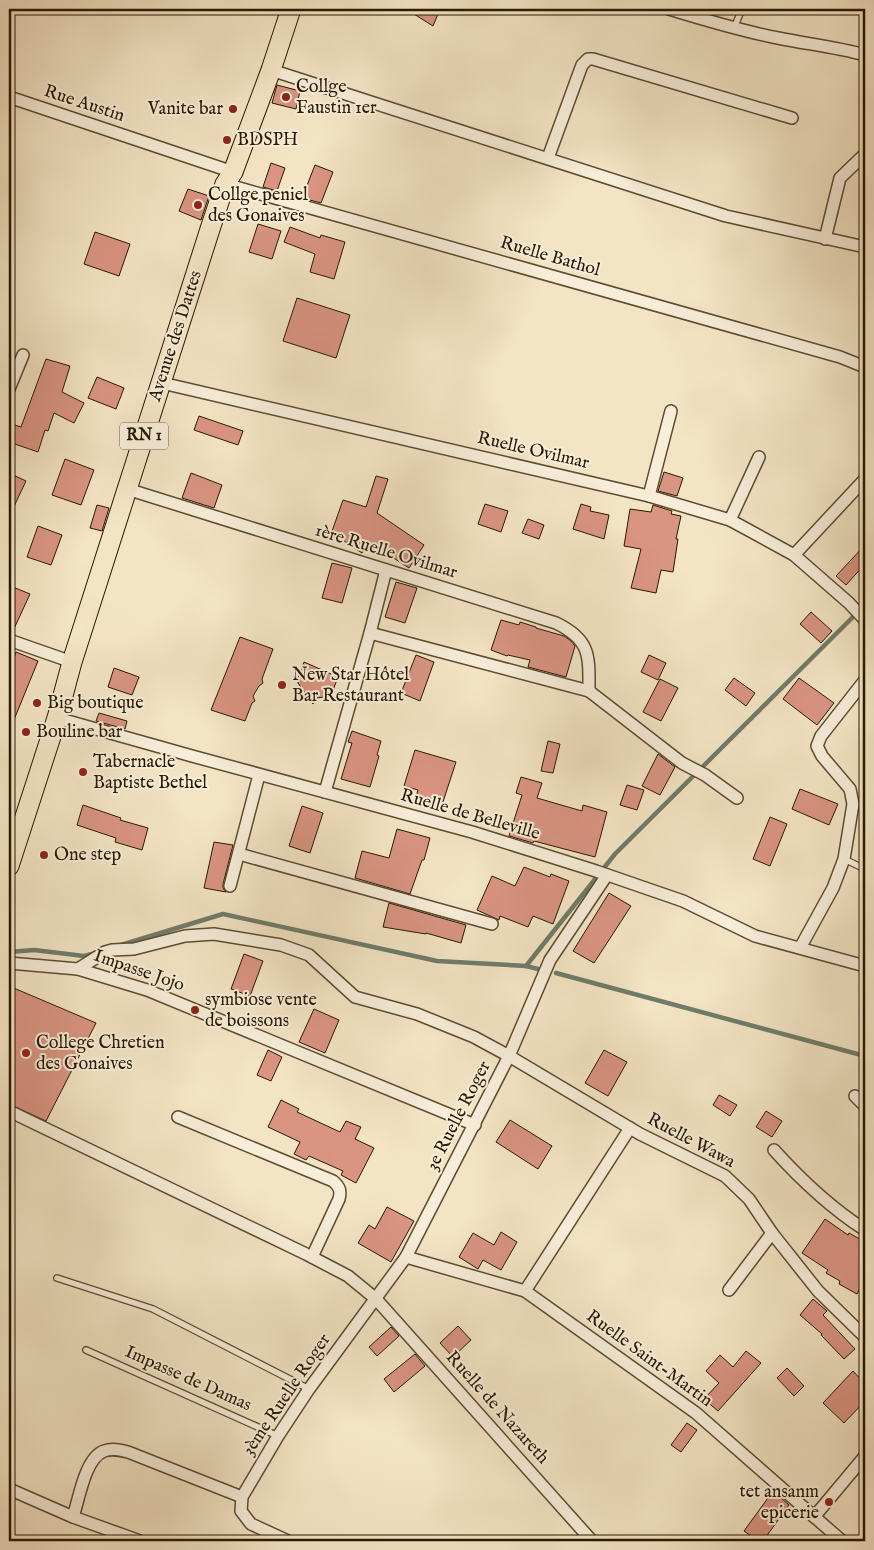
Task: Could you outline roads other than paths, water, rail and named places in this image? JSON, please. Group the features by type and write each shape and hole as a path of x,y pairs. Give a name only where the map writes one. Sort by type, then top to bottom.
{"main road":[{"name":"Avenue des Dattes","path":"9,866 57,718 72,662 127,489 229,178 271,70 291,9"}],"street":[{"path":"669,9 779,39 844,49 865,55"},
{"path":"548,158 582,64 588,59 792,118"},
{"path":"271,70 726,216 865,247"},
{"name":"Rue Austin","path":"9,97 229,178"},
{"path":"825,239 840,178 865,154"},
{"name":"Ruelle Bathol","path":"229,178 840,357 865,367"},
{"path":"9,389 24,355"},
{"name":"Ruelle Ovilmar","path":"162,383 649,496 730,520 794,555 849,603 865,620"},
{"path":"649,496 671,411"},
{"path":"730,520 759,457"},
{"path":"794,555 865,479"},
{"name":"1ère Ruelle Ovilmar","path":"127,489 556,623 568,629 586,648 589,662 589,691"},
{"path":"325,792 386,570"},
{"path":"370,633 589,691 682,763 737,798"},
{"path":"9,640 72,662"},
{"path":"800,948 833,888 844,860 853,804 850,789 822,756 817,746 820,736 865,680"},
{"name":"Ruelle de Belleville","path":"57,718 472,832 683,901 755,936 865,966"},
{"path":"230,886 260,775"},
{"path":"239,854 492,924"},
{"name":"3e Ruelle Roger","path":"406,1257 509,1056 550,960 602,873"},
{"name":"Ruelle Wawa","path":"78,969 105,952 112,950 134,949 185,936 214,934 281,945 309,955 355,997 417,1014 474,1037 630,1128 725,1176 749,1199 772,1233 818,1291 865,1337"},
{"name":"Impasse Jojo","path":"9,963 78,969 147,990 475,1125"},
{"path":"855,1096 865,1106"},
{"name":"Ruelle de Nazareth","path":"9,1111 348,1276 376,1299 592,1541"},
{"path":"178,1117 333,1181 338,1186 340,1192 339,1200 312,1257"},
{"path":"525,1291 630,1128"},
{"path":"774,1150 801,1180 840,1214 865,1230"},
{"path":"729,1290 772,1233"},
{"name":"Ruelle Saint-Martin","path":"406,1257 525,1291 696,1412 842,1541"},
{"name":"3ème Ruelle Roger","path":"242,1497 278,1436 309,1389 406,1257"},
{"path":"73,1518 89,1465 96,1456 105,1450 117,1449 242,1497 241,1511 251,1524 288,1541"},
{"path":"814,1518 865,1456"},
{"path":"9,1489 73,1518 140,1541"}],"lane":[{"path":"734,28 742,9"},
{"path":"844,860 865,869"},
{"path":"58,1278 153,1309 309,1389"},
{"name":"Impasse de Damas","path":"86,1350 278,1436"}],"waterway":[{"path":"526,966 615,854 865,605"},
{"path":"121,945 223,914 437,961 526,966 538,969"},
{"path":"9,952 34,950 84,956 96,953"},
{"path":"556,973 865,1056"}],"place":[{"name":"Collge Faustin 1er","path":"286,97"},
{"name":"Vanite bar","path":"233,109"},
{"name":"BDSPH","path":"227,140"},
{"name":"Collge peniel des Gonaives","path":"198,205"},
{"name":"New Star Hôtel Bar Restaurant","path":"282,685"},
{"name":"Big boutique","path":"37,703"},
{"name":"Bouline bar","path":"26,732"},
{"name":"Tabernacle Baptiste Bethel","path":"83,772"},
{"name":"One step","path":"44,855"},
{"name":"symbiose vente de boissons","path":"195,1010"},
{"name":"College Chretien des Gonaives","path":"26,1053"},
{"name":"tet ansanm epicerie","path":"829,1502"}]}
